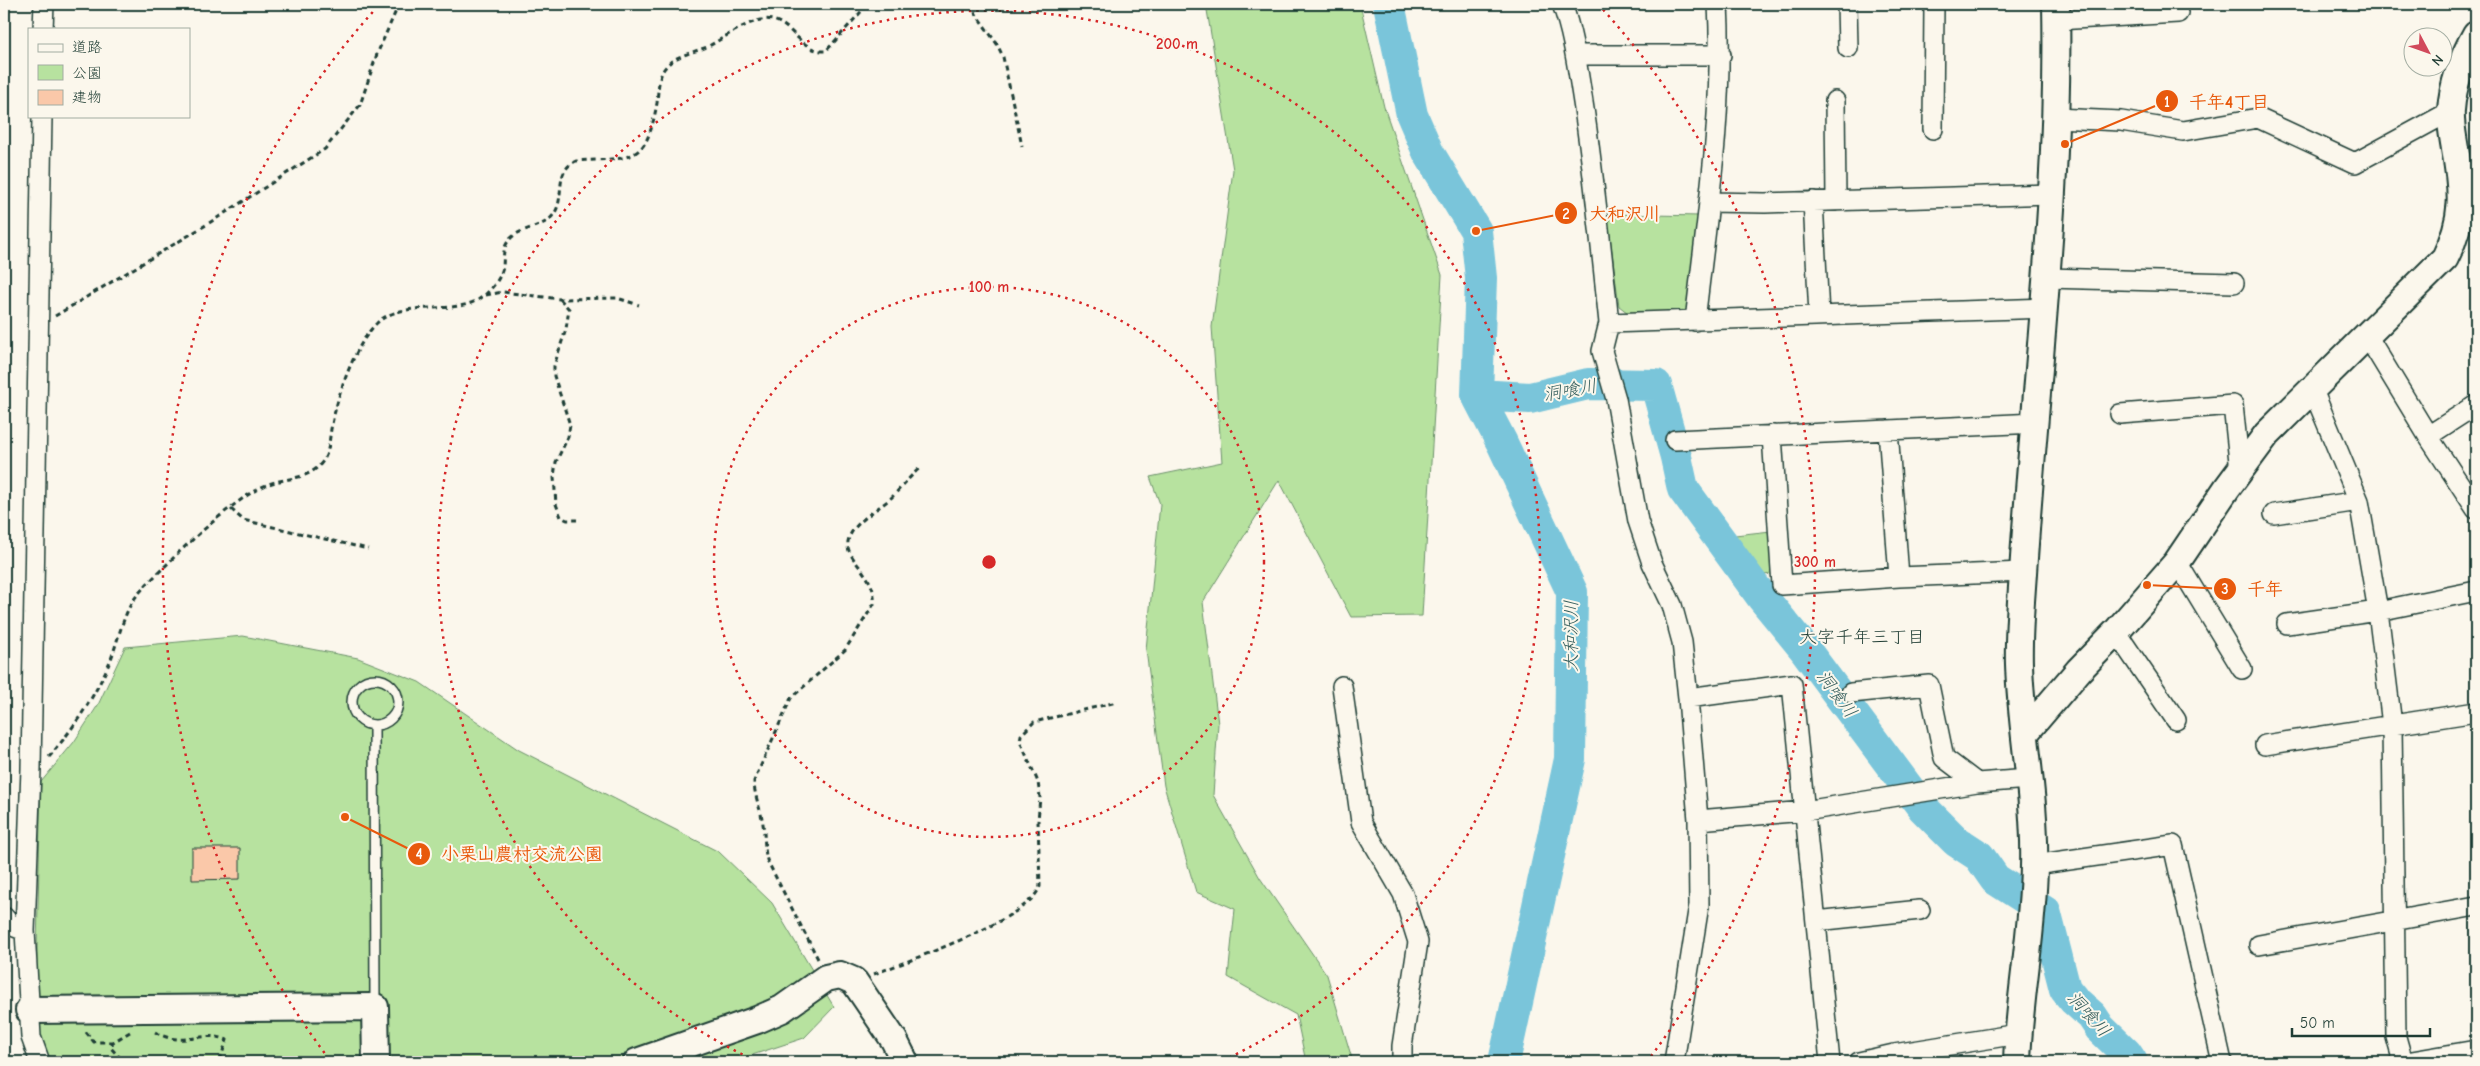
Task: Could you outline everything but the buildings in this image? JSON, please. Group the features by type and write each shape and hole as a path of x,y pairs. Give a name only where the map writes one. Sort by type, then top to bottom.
{"street":[{"path":"43,28 44,4"},
{"path":"1562,4 1570,26 1576,55 1590,142 1609,323 1602,350 1616,399 1638,520 1652,563 1672,605 1682,642 1688,698 1698,820 1699,905 1674,1062"},
{"path":"1695,321 1709,202 1721,55 1718,4"},
{"path":"1847,4 1848,48"},
{"path":"1933,129 1934,4"},
{"path":"2017,1062 2018,1034 2029,942 2034,865 2026,732 2019,663 2023,572 2045,308 2052,194 2056,12 2178,13"},
{"path":"2026,732 2078,670 2116,632 2176,562 2268,434 2366,334 2445,258 2454,239 2462,198 2452,131 2451,111 2457,79 2466,51 2476,34"},
{"path":"1576,55 1721,55"},
{"path":"1835,101 1836,201"},
{"path":"2055,118 2121,121 2183,131 2258,118 2355,163 2451,111"},
{"path":"40,1062 31,1037 25,931 31,769 42,118"},
{"path":"1709,202 1814,202 2052,194"},
{"path":"1814,202 1819,315"},
{"path":"2047,278 2234,283"},
{"path":"1609,323 2045,308"},
{"path":"2366,334 2428,436 2476,509"},
{"path":"2312,388 2359,501 2378,611 2392,725 2396,1037 2405,1062 2476,1050"},
{"path":"2120,414 2233,405 2240,471"},
{"path":"2428,436 2476,405"},
{"path":"1675,440 2036,423"},
{"path":"1888,430 1899,577"},
{"path":"1772,436 1782,585 1899,577 2023,572"},
{"path":"2274,514 2359,501"},
{"path":"2176,562 2242,669"},
{"path":"2287,624 2378,611 2476,592"},
{"path":"2116,632 2176,720"},
{"path":"1688,698 1792,684 1830,1062"},
{"path":"1851,694 1929,684 1944,758 1977,783"},
{"path":"1342,686 1361,822 1403,894 1418,942 1402,1046 1402,1062"},
{"path":"2265,746 2476,712"},
{"path":"1698,820 1805,811 1977,783 2029,779"},
{"path":"2034,865 2173,845 2222,1062"},
{"path":"2259,945 2395,919 2476,906"},
{"path":"1816,921 1920,910"},
{"path":"4,917 12,926 25,931"},
{"path":"636,1062 757,1020 782,1009 826,978 840,975 854,981 894,1040 905,1062"},
{"path":"29,1010 376,1007 376,1062"},
{"path":"1859,1062 1894,1054 2018,1034"}],"lane":[{"path":"370,680 380,680 388,684 395,691 398,700 397,710 392,718 384,724 374,726 357,718 352,709 352,700 354,690 361,683 370,680"},
{"path":"374,726 376,1007"}],"path":[{"path":"37,326 98,291 325,149 360,104 377,54 399,4"},
{"path":"486,295 499,277 505,245 511,238 547,221 554,214 563,170 569,164 576,161 629,157 638,152 646,143 653,127 661,77 664,69 673,60 705,47 752,23 768,19 775,19 781,23 810,49 826,51 868,4"},
{"path":"969,4 997,44 1003,57 1022,146"},
{"path":"31,769 44,763 82,714 100,684 124,619 139,593 179,553 230,509 268,484 301,477 316,470 324,460 340,395 361,346 376,324 394,312 467,304 486,295 503,292 560,299 617,298 640,305"},
{"path":"560,299 569,309 566,329 554,366 554,376 570,425 568,437 556,462 554,486 556,504 561,517 567,520 577,520"},
{"path":"826,978 815,951 768,860 764,848 763,823 754,794 754,780 791,698 845,650 874,604 868,576 849,550 849,540 854,529 867,516 892,497 904,482 920,468"},
{"path":"230,509 243,520 368,549"},
{"path":"854,981 980,932 1009,916 1038,894 1040,886 1038,821 1040,797 1038,782 1020,741 1021,735 1034,722 1117,702"},
{"path":"84,1029 94,1042 113,1042 132,1031"},
{"path":"154,1031 166,1038 177,1040 215,1035 227,1040 219,1062"},
{"path":"113,1042 111,1048 116,1054 121,1059 133,1062"}],"green space":[{"path":"1206,4 1360,4 1384,107 1442,275 1422,616 1351,617 1279,480 1203,602 1218,724 1213,795 1260,878 1327,975 1353,1062 1306,1062 1296,1015 1228,977 1235,909 1196,892 1164,786 1146,650 1160,504 1150,477 1222,462 1212,327 1233,170"},
{"path":"1607,214 1700,216 1691,304 1683,315 1632,316 1619,306"},
{"path":"1771,531 1774,574 1751,576 1726,536"},
{"path":"243,636 358,658 419,682 519,750 719,852 772,903 834,1007 804,1038 731,1062 48,1062 40,1034 36,989 41,782 74,742 98,705 125,647"}],"waterway":[{"name":"大和沢川","path":"1389,4 1412,115 1428,152 1476,231 1481,278 1477,395 1502,443 1572,592 1570,759 1504,1062"},
{"name":"洞喰川","path":"1477,395 1530,398 1588,384 1656,385 1683,489 1762,597 1803,647 1923,808 1956,841 1979,856 1995,879 2045,911 2065,989 2092,1016 2100,1028 2126,1053 2132,1062"}],"place":[{"name":"千年4丁目","path":"2065,144"},
{"name":"大和沢川","path":"1476,231"},
{"name":"千年","path":"2147,585"},
{"name":"小栗山農村交流公園","path":"345,817"}],"district":[{"name":"大字千年三丁目","path":"1862,637"}]}
